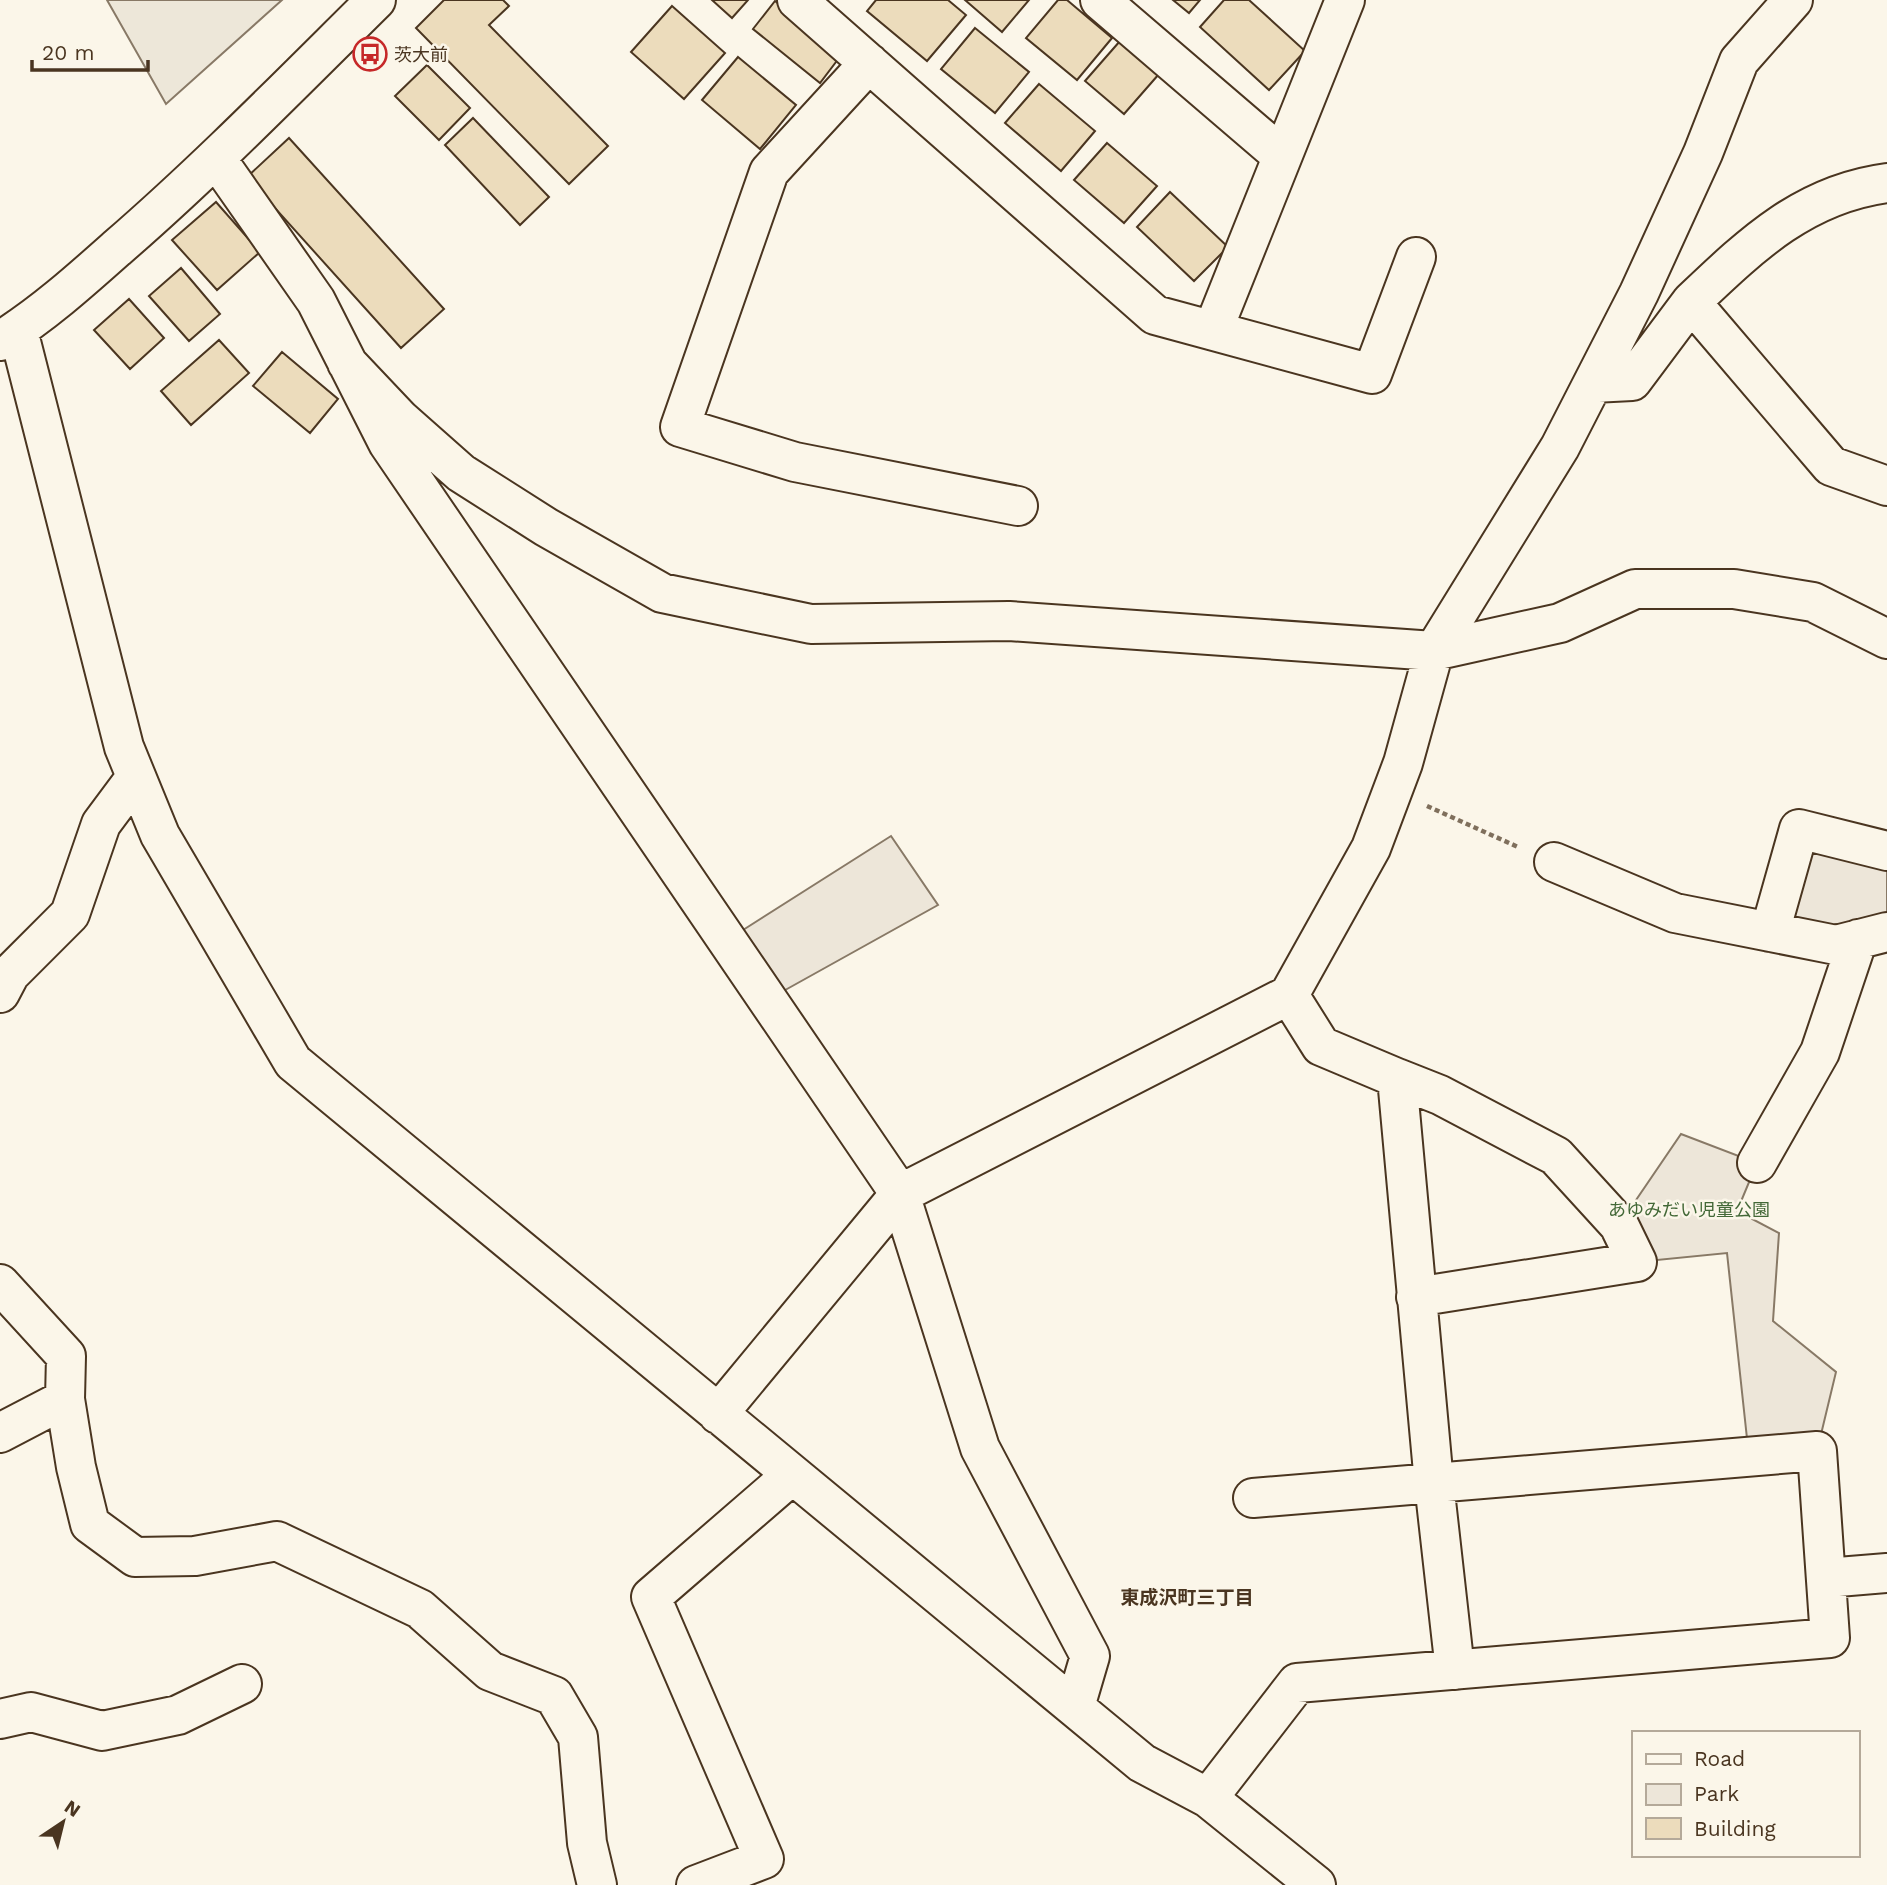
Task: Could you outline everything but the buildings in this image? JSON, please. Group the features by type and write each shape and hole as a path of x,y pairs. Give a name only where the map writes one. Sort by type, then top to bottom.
{"street":[{"path":"376,0 216,158 140,228 66,293 9,336 124,747 160,835 293,1062 1142,1763 1208,1798 1316,1885"},
{"path":"797,0 1155,315 1372,374 1416,257"},
{"path":"1100,0 1282,156"},
{"path":"1213,330 1345,0"},
{"path":"718,1414 900,1194 1289,995 1371,848 1392,791 1434,651 1560,447 1639,293 1703,153 1739,61 1793,0"},
{"path":"869,63 769,172 680,427 795,462 1018,506"},
{"path":"216,158 316,301 388,443 900,1194 980,1448 1090,1656 1074,1707"},
{"path":"1593,383 1632,381 1691,302 1747,250 1807,207 1864,186 1887,183"},
{"path":"1691,302 1831,466 1887,486"},
{"path":"347,363 400,419 461,472 546,527 662,593 811,624 1009,621 1434,651 1560,623 1635,589 1734,589 1813,602 1887,639"},
{"path":"0,993 10,974 70,914 101,824 136,777"},
{"path":"1770,932 1799,829 1887,851"},
{"path":"1554,863 1675,913 1836,945 1873,935"},
{"path":"1757,1163 1819,1052 1873,935"},
{"path":"1289,995 1321,1046 1440,1095 1556,1156 1619,1225 1637,1262 1416,1297"},
{"path":"1397,1078 1434,1483 1455,1670"},
{"path":"0,1284 66,1356 65,1399 76,1466 90,1524 135,1557 195,1556 277,1541 420,1608 490,1671 554,1696 578,1737 587,1843 597,1885"},
{"path":"0,1433 65,1399"},
{"path":"1208,1798 1297,1684 1830,1638 1818,1451 1253,1498"},
{"path":"696,1885 764,1859 651,1597 792,1475"},
{"path":"1826,1578 1887,1573"},
{"path":"0,1719 31,1712 103,1731 178,1715 242,1684"}],"path":[{"path":"1392,791 1554,863"}],"green space":[{"path":"1799,829 1887,851 1887,932 1770,932"},
{"path":"891,836 938,905 778,994 743,930"},
{"name":"あゆみだい児童公園","path":"1681,1134 1757,1163 1737,1211 1779,1233 1773,1321 1836,1372 1817,1451 1749,1457 1727,1253 1637,1262 1619,1225"}],"shaded area":[{"path":"107,0 282,0 166,104"}],"place":[{"name":"茨大前","path":"370,54"}],"district":[{"name":"東成沢町三丁目","path":"1187,1597"}]}
